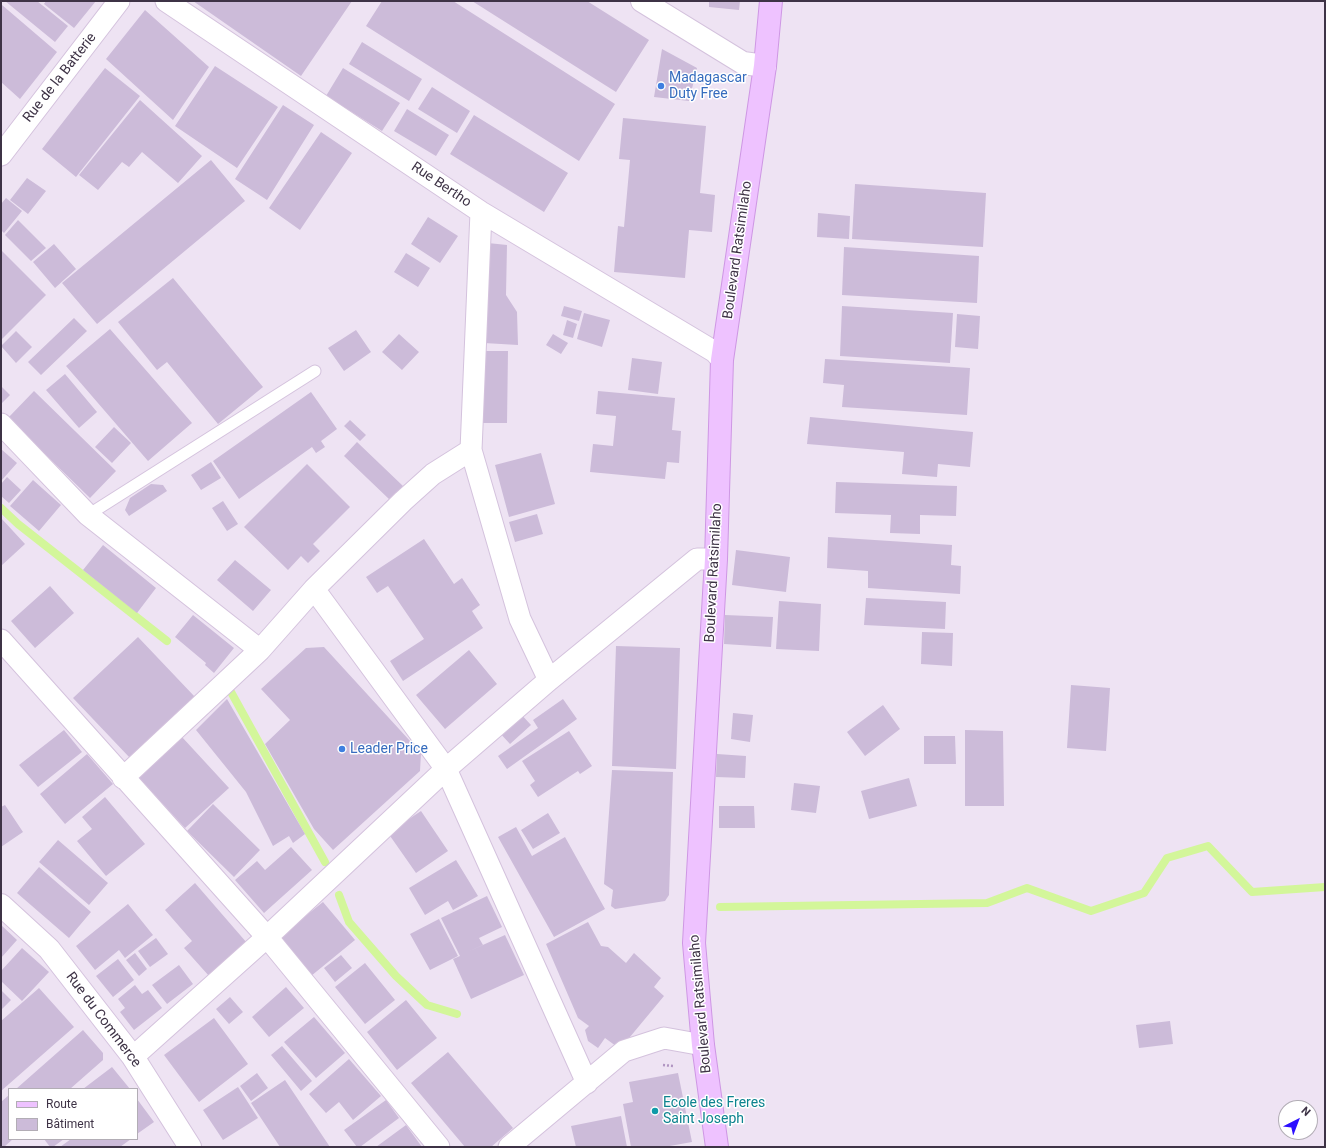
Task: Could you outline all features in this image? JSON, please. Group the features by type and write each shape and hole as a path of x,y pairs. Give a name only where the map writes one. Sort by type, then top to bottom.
{"main road":[{"name":"Boulevard Ratsimilaho","path":"717,1147 703,1045 694,943 716,559 722,360 765,66 771,1"}],"street":[{"name":"Rue de la Batterie","path":"1,155 120,1"},
{"name":"Rue Bertho","path":"166,1 481,212 715,352 722,360"},
{"path":"642,1 742,63 765,66"},
{"path":"481,212 471,450 520,619 549,680"},
{"path":"1,424 88,515 260,650"},
{"path":"123,778 260,650 314,589 434,474 471,450"},
{"path":"133,1057 267,937 446,769 549,680 697,559 716,559"},
{"path":"314,589 446,769 587,1083"},
{"path":"1,640 267,937 439,1147"},
{"name":"Rue du Commerce","path":"1,905 49,949 133,1057 190,1147"},
{"path":"509,1147 587,1083 624,1050 664,1038 703,1045"}],"lane":[{"path":"88,515 315,371"}],"building":[{"path":"5,1 37,1 68,26 55,42"},
{"path":"46,1 96,1 74,28 44,4"},
{"path":"193,1 352,1 301,76"},
{"path":"382,1 453,1 615,104 579,161 366,26"},
{"path":"472,1 587,1 649,40 616,92"},
{"path":"709,1 740,1 739,10 709,7"},
{"path":"2,5 57,52 20,99 1,82"},
{"path":"145,10 209,67 173,120 106,59"},
{"path":"362,42 422,79 409,101 349,64"},
{"path":"662,49 697,68 689,101 654,97"},
{"path":"215,66 278,107 237,168 175,126"},
{"path":"105,68 140,96 76,177 42,149"},
{"path":"343,68 400,103 382,131 326,96"},
{"path":"432,87 470,111 457,133 418,109"},
{"path":"140,100 202,156 178,183 142,152 129,167 122,162 98,190 79,175"},
{"path":"283,105 314,125 267,200 235,179"},
{"path":"407,109 449,135 436,156 394,131"},
{"path":"474,115 568,173 544,212 450,154"},
{"path":"623,118 706,126 700,193 715,195 712,232 689,230 685,278 614,272 618,226 624,227 630,160 619,159"},
{"path":"321,132 352,153 300,230 269,208"},
{"path":"211,160 245,201 97,324 62,283"},
{"path":"27,178 46,191 28,214 10,200"},
{"path":"855,184 986,193 983,247 852,239"},
{"path":"6,198 22,211 4,233 1,230 1,204"},
{"path":"818,213 850,216 849,239 817,237"},
{"path":"428,217 458,236 440,263 411,244"},
{"path":"18,220 46,248 31,261 5,235"},
{"path":"488,243 507,245 506,295 517,312 518,345 484,343"},
{"path":"54,244 76,269 55,288 33,262"},
{"path":"844,247 979,256 977,303 842,295"},
{"path":"1,250 46,295 1,340"},
{"path":"406,253 430,268 418,287 394,272"},
{"path":"173,278 263,387 218,424 167,362 157,370 118,322"},
{"path":"564,306 582,311 579,321 561,316"},
{"path":"842,306 953,313 950,363 840,356"},
{"path":"584,313 610,320 602,347 577,339"},
{"path":"957,314 980,316 978,349 955,347"},
{"path":"74,318 87,331 41,375 28,362"},
{"path":"567,320 577,324 573,338 563,335"},
{"path":"110,329 192,423 148,461 66,366"},
{"path":"356,330 371,352 344,371 328,348"},
{"path":"16,331 32,347 16,363 1,346"},
{"path":"399,334 419,352 402,370 382,352"},
{"path":"553,334 568,343 561,354 546,345"},
{"path":"483,351 508,351 507,423 483,423"},
{"path":"632,358 662,362 658,394 628,390"},
{"path":"825,359 970,368 967,415 842,407 844,385 823,383"},
{"path":"65,374 97,412 79,428 46,390"},
{"path":"1,386 10,395 1,404"},
{"path":"34,391 116,471 90,498 8,418"},
{"path":"598,391 675,398 672,430 681,431 679,463 667,462 665,479 590,472 593,444 613,446 616,416 596,414"},
{"path":"311,392 337,429 321,441 325,447 316,453 312,447 239,499 213,461"},
{"path":"810,417 973,432 970,467 938,464 937,477 902,474 904,452 807,444"},
{"path":"350,420 366,435 360,441 344,426"},
{"path":"114,427 131,443 112,463 95,447"},
{"path":"357,442 403,486 390,500 344,456"},
{"path":"1,449 17,463 1,481"},
{"path":"541,453 555,504 509,517 495,465"},
{"path":"211,462 221,478 201,490 191,475"},
{"path":"307,464 350,507 313,544 320,551 308,563 301,556 288,570 244,527"},
{"path":"7,477 21,490 9,503 1,496 1,484"},
{"path":"33,480 61,505 39,531 10,506"},
{"path":"836,482 957,486 956,516 920,515 920,534 890,533 891,515 835,513"},
{"path":"151,484 163,485 167,491 129,516 125,510 130,498"},
{"path":"223,501 238,524 227,531 212,508"},
{"path":"537,514 543,534 515,542 509,522"},
{"path":"1,518 25,544 1,566"},
{"path":"828,537 952,545 951,565 961,566 960,594 868,588 868,571 827,568"},
{"path":"424,539 454,584 462,578 480,605 472,611 483,628 403,681 390,661 424,639 388,586 377,593 366,577"},
{"path":"103,545 156,588 137,613 83,570"},
{"path":"736,550 790,557 786,592 732,585"},
{"path":"235,560 271,590 253,611 217,580"},
{"path":"50,586 74,613 35,648 11,621"},
{"path":"866,598 946,602 945,629 864,625"},
{"path":"779,601 821,604 819,651 776,649"},
{"path":"193,615 234,648 214,673 205,665 206,663 175,637"},
{"path":"725,615 773,617 771,647 724,644"},
{"path":"922,632 953,633 952,666 921,664"},
{"path":"138,637 195,697 130,758 73,698"},
{"path":"616,646 680,648 676,769 612,766"},
{"name":"Leader Price","path":"324,647 421,753 420,771 333,850 314,829 265,744 290,720 261,689 306,648"},
{"path":"469,650 497,684 445,729 416,695"},
{"path":"1071,685 1110,688 1106,751 1067,748"},
{"path":"227,699 305,834 293,843 289,836 273,846 246,792 196,730"},
{"path":"563,699 577,719 507,769 498,756 538,728 533,720"},
{"path":"883,705 900,729 865,756 847,732"},
{"path":"519,712 531,725 510,744 498,731"},
{"path":"733,713 753,715 750,742 731,739"},
{"path":"64,730 82,752 38,787 19,765"},
{"path":"965,730 1003,731 1004,806 965,806"},
{"path":"569,731 592,766 580,774 578,771 538,797 530,785 535,781 522,761"},
{"path":"924,736 955,736 956,764 924,764"},
{"path":"182,737 229,788 185,828 138,777"},
{"path":"87,754 113,784 65,824 40,794"},
{"path":"717,754 746,756 745,778 716,777"},
{"path":"612,770 673,772 669,895 665,901 615,909 611,906 613,890 604,884"},
{"path":"909,778 917,806 869,819 861,791"},
{"path":"794,783 820,786 816,813 791,810"},
{"path":"105,797 145,844 106,876 77,841 92,829 82,817"},
{"path":"213,804 260,850 234,877 187,831"},
{"path":"5,805 23,832 1,847 1,807"},
{"path":"719,806 754,806 755,828 719,828"},
{"path":"421,811 448,851 416,873 388,833"},
{"path":"548,813 560,833 533,849 521,830"},
{"path":"516,827 532,856 565,837 605,909 554,937 498,837"},
{"path":"58,840 108,883 89,905 39,862"},
{"path":"291,847 312,870 264,913 235,880 257,861 265,870"},
{"path":"456,860 478,896 453,910 448,901 425,915 409,888"},
{"path":"39,867 91,912 69,938 17,893"},
{"path":"195,883 247,943 209,976 184,948 192,941 165,910"},
{"path":"487,896 502,927 479,938 483,945 505,935 524,975 471,999 453,959 460,956 441,918"},
{"path":"323,902 355,940 311,976 279,937"},
{"path":"128,904 153,935 125,958 119,950 95,970 76,946"},
{"path":"439,919 458,956 430,970 410,934"},
{"path":"588,922 601,946 608,947 626,963 634,953 661,978 654,987 664,996 620,1049 605,1038 598,1048 588,1041 585,1030 589,1026 578,1018 546,944"},
{"path":"1,925 17,940 1,958"},
{"path":"156,938 168,954 150,967 138,951"},
{"path":"22,948 49,972 22,1001 1,981 1,971"},
{"path":"135,953 147,969 139,976 126,960"},
{"path":"341,955 352,968 335,982 324,968"},
{"path":"118,959 134,980 113,997 96,976"},
{"path":"365,963 395,1000 365,1024 335,987"},
{"path":"179,965 193,984 167,1004 152,985"},
{"path":"135,985 142,994 148,990 162,1008 134,1030 120,1012 125,1008 118,999"},
{"path":"286,987 304,1008 269,1037 252,1017"},
{"path":"39,988 74,1027 1,1091 1,1021"},
{"path":"1,990 11,1000 1,1010"},
{"path":"230,997 243,1012 229,1024 216,1009"},
{"path":"406,1000 437,1038 397,1070 367,1032"},
{"path":"314,1017 345,1053 316,1078 284,1042"},
{"path":"214,1018 248,1064 199,1102 164,1055"},
{"path":"1170,1021 1173,1044 1139,1048 1136,1025"},
{"path":"83,1030 103,1053 103,1060 71,1088 17,1088"},
{"path":"282,1046 312,1081 301,1091 271,1055"},
{"path":"448,1052 513,1128 491,1147 465,1147 411,1083"},
{"path":"349,1059 381,1096 353,1120 339,1102 326,1113 309,1094"},
{"path":"112,1067 129,1088 84,1088"},
{"path":"257,1073 268,1088 251,1101 240,1086"},
{"name":"Ecole des Freres Saint Joseph","path":"678,1073 692,1142 664,1147 631,1147 623,1104 633,1102 629,1082"},
{"path":"285,1080 330,1147 280,1147 251,1103"},
{"path":"238,1087 258,1118 223,1140 203,1110"},
{"path":"8,1096 8,1140 12,1140 4,1147 1,1147 1,1102"},
{"path":"138,1100 154,1122 138,1133"},
{"path":"386,1100 399,1118 360,1147 357,1147 344,1130"},
{"name":"Ecole des Freres Saint Joseph","path":"621,1116 627,1147 576,1147 571,1126"},
{"path":"406,1125 422,1147 376,1147"},
{"path":"45,1140 63,1140 53,1147 50,1147"},
{"path":"70,1140 130,1140 120,1147 60,1147"}],"waterway":[{"path":"1,508 18,524 167,641"},
{"path":"231,692 325,862"},
{"path":"720,907 987,903 1027,888 1091,911 1144,893 1167,858 1208,846 1252,892 1325,887"},
{"path":"339,895 349,922 396,976 427,1005 457,1014"}],"place":[{"name":"Madagascar Duty Free","path":"661,86"},
{"name":"Leader Price","path":"342,749"},
{"name":"Ecole des Freres Saint Joseph","path":"655,1111"}]}
